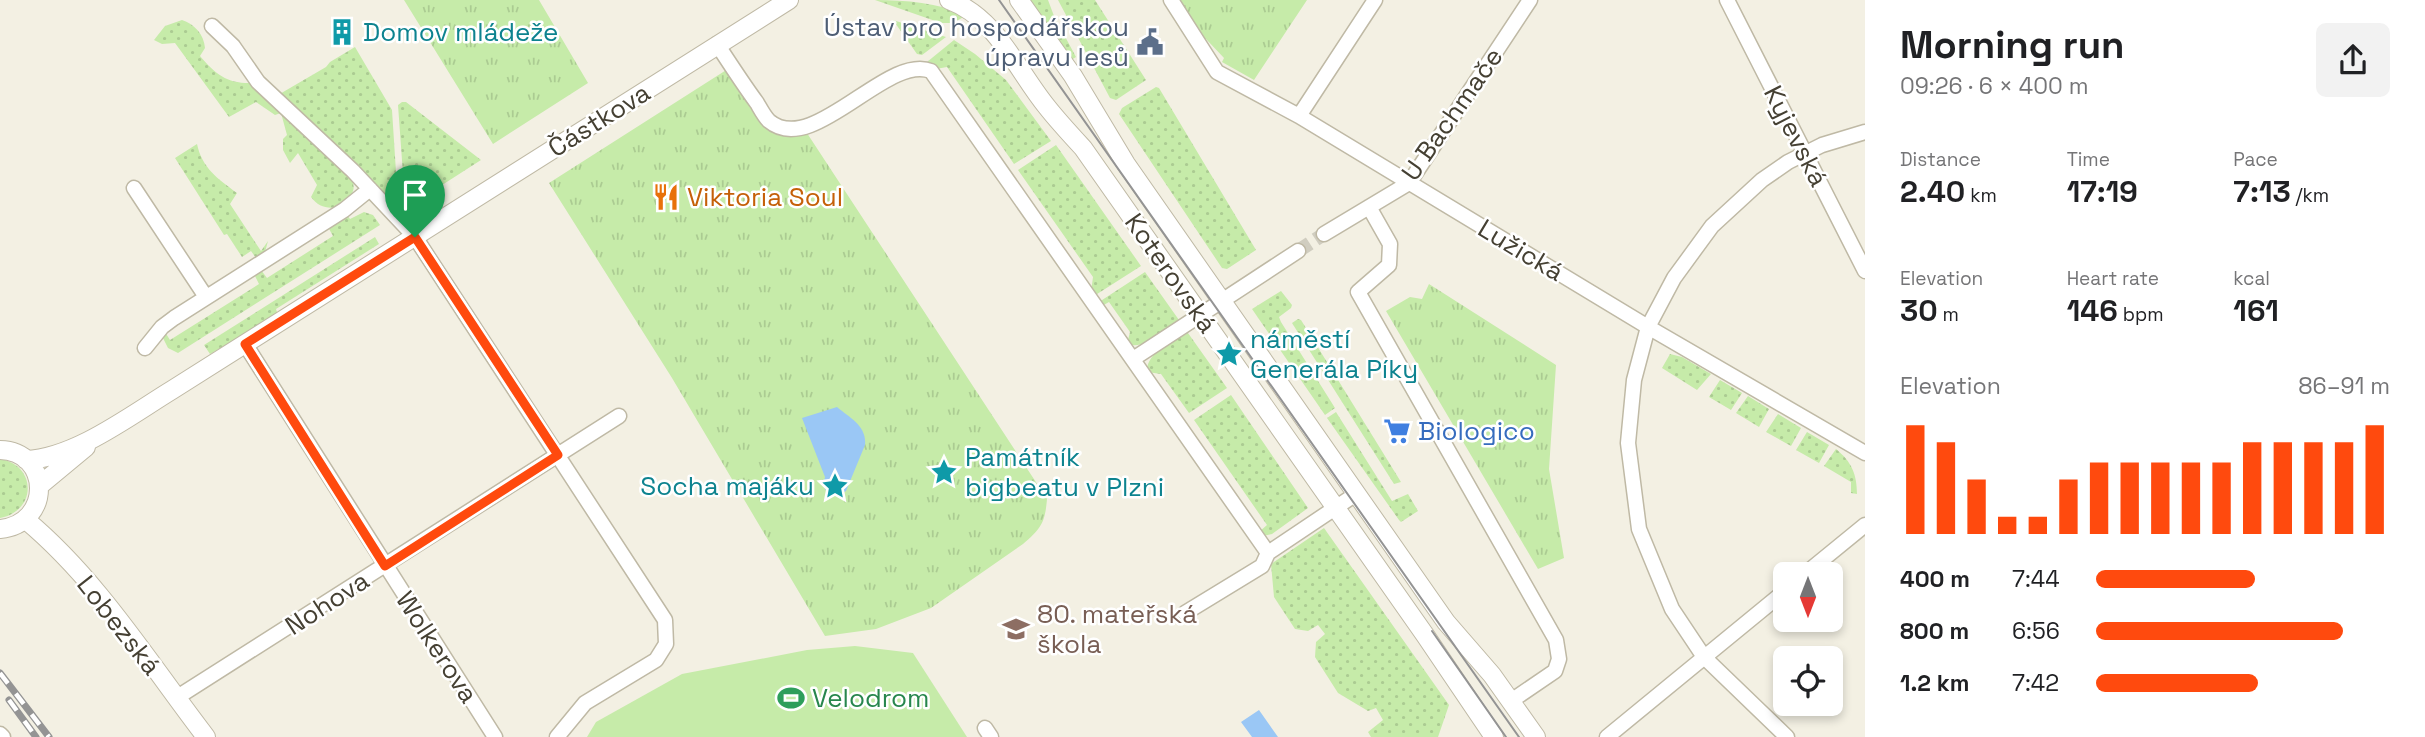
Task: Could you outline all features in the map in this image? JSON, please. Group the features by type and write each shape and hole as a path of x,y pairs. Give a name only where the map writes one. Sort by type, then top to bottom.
{"street":[{"name":"Koterovská","path":"949,0 970,9 992,29 1047,107 1083,148 1494,737"},
{"name":"Koterovská","path":"1020,0 1073,76 1126,164 1356,494 1446,622 1492,675 1536,737"},
{"name":"Lužická","path":"1171,0 1217,72 1298,116 1648,327 1865,453"},
{"path":"1298,116 1375,0"},
{"name":"U Bachmače","path":"1324,234 1409,183 1531,0"},
{"name":"Kyjevská","path":"1727,0 1865,271"},
{"name":"Částkova","path":"26,460 41,460 54,456 98,434 245,344 786,1"},
{"path":"212,26 233,46 258,82 353,170 415,237 665,620 666,645 656,660 585,704 557,737"},
{"path":"717,44 770,121 787,127 812,124 902,71 920,68 931,71 1268,553"},
{"path":"1787,737 1704,657 1672,610 1639,529 1628,443 1634,380 1648,327 1674,278 1712,226 1762,180 1804,152 1865,132"},
{"path":"134,188 206,297"},
{"path":"145,348 168,322 344,210 370,189"},
{"path":"1369,207 1390,244 1389,265 1358,292 1556,640 1559,659 1555,671 1511,701"},
{"path":"1133,359 1298,251"},
{"name":"Wolkerova","path":"245,344 495,737"},
{"name":"Nohova","path":"176,698 619,416"},
{"name":"Částkova","path":"39,486 98,434"},
{"path":"0,450 17,454 26,460 37,477 39,486 34,510 26,520 15,527 0,529"},
{"path":"1185,613 1262,566 1268,553 1356,494"},
{"name":"Lobezská","path":"26,520 58,549 117,618 206,737"},
{"path":"1820,562 1865,525"},
{"path":"1607,737 1773,601"}],"green space":[{"path":"404,0 539,0 588,83 493,144"},
{"path":"875,0 922,3 967,15 953,23 941,23"},
{"path":"1026,0 1048,0 1076,57 1068,62"},
{"path":"1058,0 1095,0 1146,80 1116,100 1110,98"},
{"path":"1176,0 1307,0 1254,80 1222,62 1224,58 1206,39 1201,41"},
{"path":"182,20 191,24 200,34 205,48 200,56 212,68 229,80 253,83 350,174 354,189 346,202 328,208 311,197 317,185 298,153 290,163 283,150 283,139 287,135 281,113 275,115 256,102 229,117 175,43 162,44 154,40 165,26"},
{"path":"893,20 946,37 922,55 917,54"},
{"path":"954,40 1006,80 1051,141 1014,164 947,67 936,69 927,62"},
{"path":"355,47 392,110 398,203 396,206 278,95"},
{"path":"731,67 770,121 803,127 1047,499 1041,524 1023,544 931,608 876,629 825,636 672,378 549,183"},
{"path":"1156,87 1256,250 1227,269 1222,268 1119,114 1122,108"},
{"path":"406,102 481,160 411,205 405,202 398,105"},
{"path":"197,144 207,166 217,178 237,193 230,204 261,251 268,241 265,252 256,258 251,251 242,257 227,234 224,235 175,158"},
{"path":"1056,145 1141,266 1094,296 1091,292 1093,277 1018,170"},
{"path":"364,212 373,215 380,225 178,353 168,348 162,336 165,332 170,340 259,284 254,274 261,270 267,278 333,236 328,227 347,215 350,219"},
{"path":"375,237 379,244 276,309 278,315 210,354 204,345"},
{"path":"1145,272 1179,320 1148,342 1127,344 1130,332 1109,302 1102,306 1099,302"},
{"path":"1429,284 1556,365 1549,469 1564,558 1538,569 1386,311 1410,297 1422,299"},
{"path":"1281,291 1292,305 1279,317 1281,322 1335,408 1325,415 1252,309"},
{"path":"1298,319 1401,482 1394,484 1292,323"},
{"path":"1188,333 1227,388 1189,413 1161,374 1147,372 1156,353"},
{"path":"1670,354 1682,357 1711,374 1697,390 1662,368"},
{"path":"1720,380 1742,393 1731,410 1709,397"},
{"path":"1231,395 1308,508 1272,534 1263,536 1259,532 1267,525 1194,420"},
{"path":"1748,396 1769,409 1759,427 1736,413"},
{"path":"1336,412 1392,501 1408,494 1418,511 1401,522 1399,520 1327,418"},
{"path":"1778,414 1801,428 1791,446 1766,432"},
{"path":"1807,432 1829,445 1819,463 1796,450"},
{"path":"1836,449 1853,469 1857,494 1851,493 1851,482 1824,466"},
{"path":"0,459 21,470 28,488 21,507 0,518"},
{"path":"1324,528 1449,705 1438,737 1371,737 1368,732 1383,720 1376,708 1368,711 1338,693 1315,657 1316,642 1325,634 1318,625 1308,631 1295,629 1274,597 1271,564"},
{"name":"Velodrom","path":"855,646 913,653 967,737 587,737 596,722 682,674 807,650"}],"water":[{"path":"837,407 860,428 865,445 846,491 832,495 824,487 825,477 802,418"},
{"path":"1259,710 1278,737 1252,737 1241,722"}],"tunnel":[{"path":"1298,251 1324,234"}],"tram line":[{"path":"999,0 1519,737"},
{"path":"1432,631 1506,737"}],"railway":[{"path":"0,673 49,737"},
{"path":"9,700 36,737"}],"place":[{"name":"Domov mládeže","path":"342,32"},
{"name":"Ústav pro hospodářskou úpravu lesů","path":"1150,42"},
{"name":"Viktoria Soul","path":"666,197"},
{"name":"náměstí Generála Píky","path":"1229,354"},
{"name":"Biologico","path":"1397,431"},
{"name":"Památník bigbeatu v Plzni","path":"944,472"},
{"name":"Socha majáku","path":"835,486"},
{"name":"80. mateřská škola","path":"1016,629"},
{"name":"Velodrom","path":"791,698"}],"route":[{"path":"415,237 558,455 385,566 245,344 415,237"}]}
